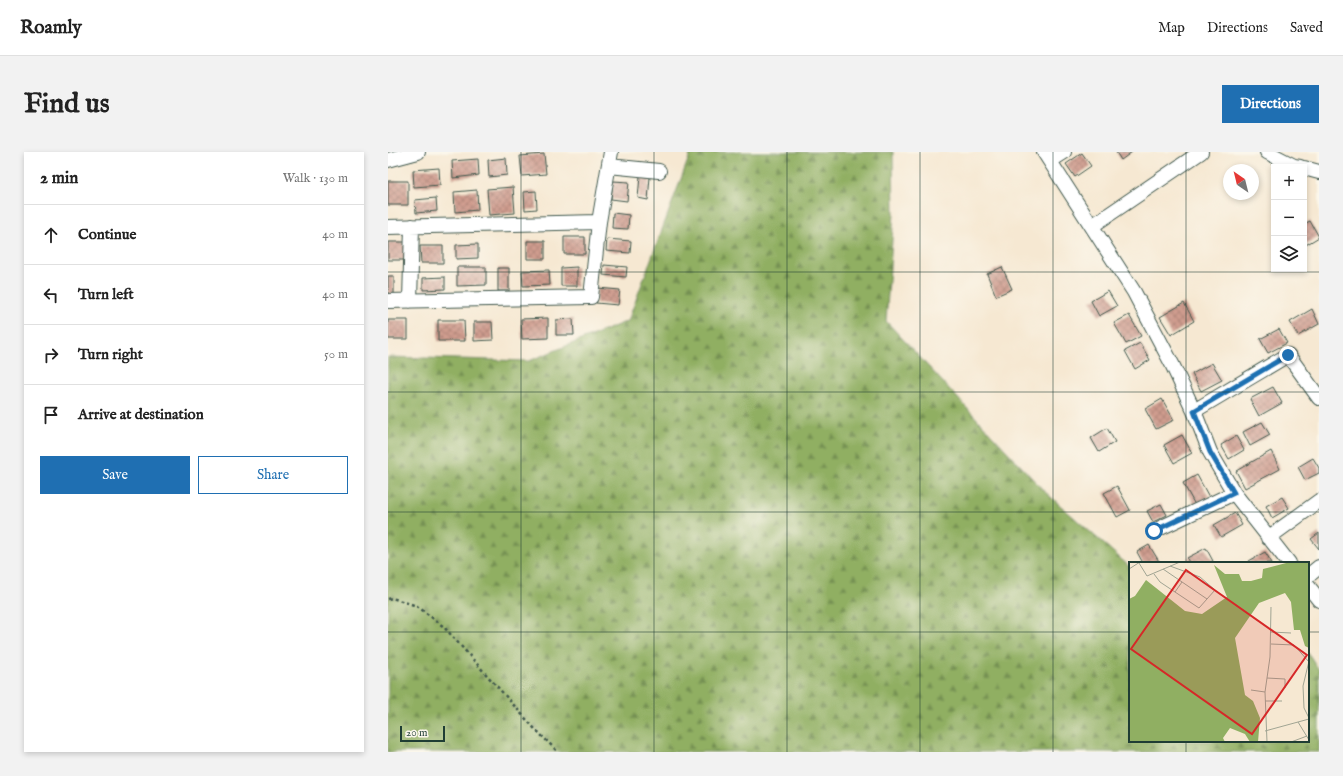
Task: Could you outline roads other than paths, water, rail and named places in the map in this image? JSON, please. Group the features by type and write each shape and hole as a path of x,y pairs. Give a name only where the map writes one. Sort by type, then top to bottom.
{"street":[{"path":"388,160 418,152"},
{"path":"388,301 591,297 599,222 612,152"},
{"path":"1064,152 1047,157 1134,292 1172,364 1194,411 1210,452 1234,493 1287,562"},
{"path":"1092,226 1201,152"},
{"path":"1267,152 1290,164"},
{"path":"609,166 659,171"},
{"path":"1307,169 1319,172"},
{"path":"388,227 599,222"},
{"path":"410,301 412,226"},
{"path":"1194,411 1288,355 1319,398"},
{"path":"1154,531 1234,493"},
{"path":"1268,538 1319,501"},
{"path":"1309,575 1319,567"},
{"path":"1309,587 1319,600"}]}
